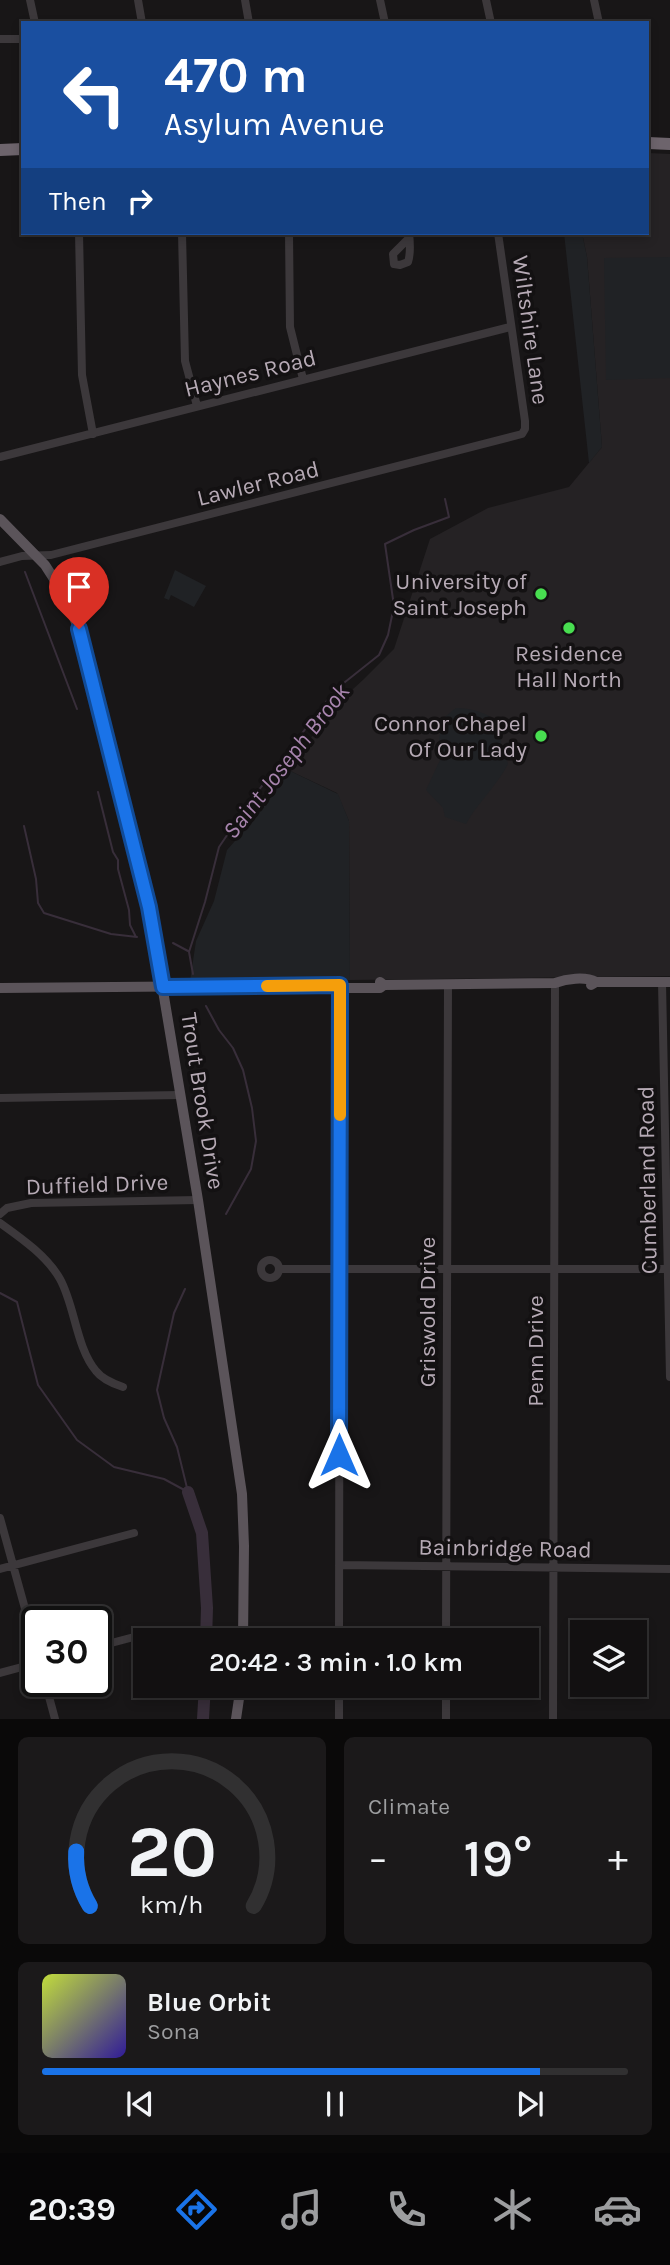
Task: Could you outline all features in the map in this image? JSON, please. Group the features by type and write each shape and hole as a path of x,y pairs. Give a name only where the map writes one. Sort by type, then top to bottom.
{"highway":[{"path":"649,143 670,144"},
{"path":"0,150 21,149"}],"main road":[{"name":"Trout Brook Drive","path":"0,519 35,555 63,593 79,629 149,907 198,1200 240,1480 244,1546 243,1628"},
{"path":"0,988 340,985 346,982 379,982 384,985 556,983 563,980 591,979 596,982 666,982"},
{"path":"236,1719 239,1698"}],"street":[{"path":"30,0 34,21"},
{"path":"138,0 142,21"},
{"path":"245,0 249,21"},
{"path":"380,0 385,21"},
{"path":"486,0 491,21"},
{"path":"594,0 599,21"},
{"path":"0,39 21,39"},
{"path":"79,235 82,375 93,434"},
{"path":"182,235 185,361 197,406"},
{"path":"289,235 290,327 303,379"},
{"name":"Wiltshire Lane","path":"498,235 525,421 524,432"},
{"name":"Haynes Road","path":"0,457 510,327"},
{"name":"Lawler Road","path":"0,562 22,556 51,555 505,440 524,432"},
{"name":"Cumberland Road","path":"666,982 670,1377"},
{"name":"Penn Drive","path":"553,1719 556,983"},
{"name":"Griswold Drive","path":"446,1628 448,984"},
{"path":"339,1628 340,985"},
{"path":"0,1098 180,1095"},
{"name":"Duffield Drive","path":"0,1214 7,1208 31,1203 198,1200"},
{"path":"0,1223 29,1245 56,1272 64,1286 94,1368 106,1380 124,1387"},
{"path":"279,1269 669,1269"},
{"path":"0,1518 24,1606"},
{"path":"0,1569 134,1533"},
{"name":"Bainbridge Road","path":"339,1564 670,1569"},
{"path":"112,1643 133,1637"},
{"path":"0,1673 21,1667"},
{"path":"49,1697 55,1719"},
{"path":"339,1698 339,1719"},
{"path":"446,1698 446,1719"}],"shaded area":[{"name":"University of Saint Joseph","path":"649,153 670,154 670,976 350,980 349,821 337,793 286,769 342,699 394,649 430,539 488,508 569,487 602,447 587,257 582,235 649,235"},
{"path":"564,235 582,235 587,257 602,447 589,463"},
{"path":"670,257 670,378 606,380 604,258"},
{"path":"175,570 206,586 194,607 171,595 169,600 164,598"},
{"path":"456,708 475,710 498,724 508,764 466,824 445,817 443,808 426,790 441,758 439,740 442,719"},
{"path":"286,769 338,794 349,821 350,980 190,981 196,941 214,901 227,850 258,815 255,809 257,806 266,806"}],"waterway":[{"name":"Saint Joseph Brook","path":"193,974 189,952 219,847 335,690 379,655 388,635 394,606 385,544 449,517 445,499"},
{"path":"25,572 77,709"},
{"path":"98,792 113,852 118,860 130,925 136,937"},
{"path":"24,826 36,879 38,903 44,913 111,934 137,937"},
{"path":"173,943 188,951"},
{"path":"206,1006 233,1048 243,1070 256,1141 251,1169 226,1214"},
{"path":"185,1289 174,1313 157,1390 164,1418 177,1447 188,1492"},
{"path":"0,1293 17,1302 38,1385 77,1440 114,1467 164,1479 188,1492"},
{"path":"188,1492 202,1533 206,1628"},
{"path":"203,1719 204,1698"}],"slow traffic":[{"path":"267,986 340,985 340,1115"}],"place":[{"name":"University of Saint Joseph","path":"541,594"},
{"name":"Residence Hall North","path":"569,628"},
{"name":"Connor Chapel Of Our Lady","path":"541,736"}],"route":[{"path":"79,629 149,907 163,987 340,985 339,1455"}]}
